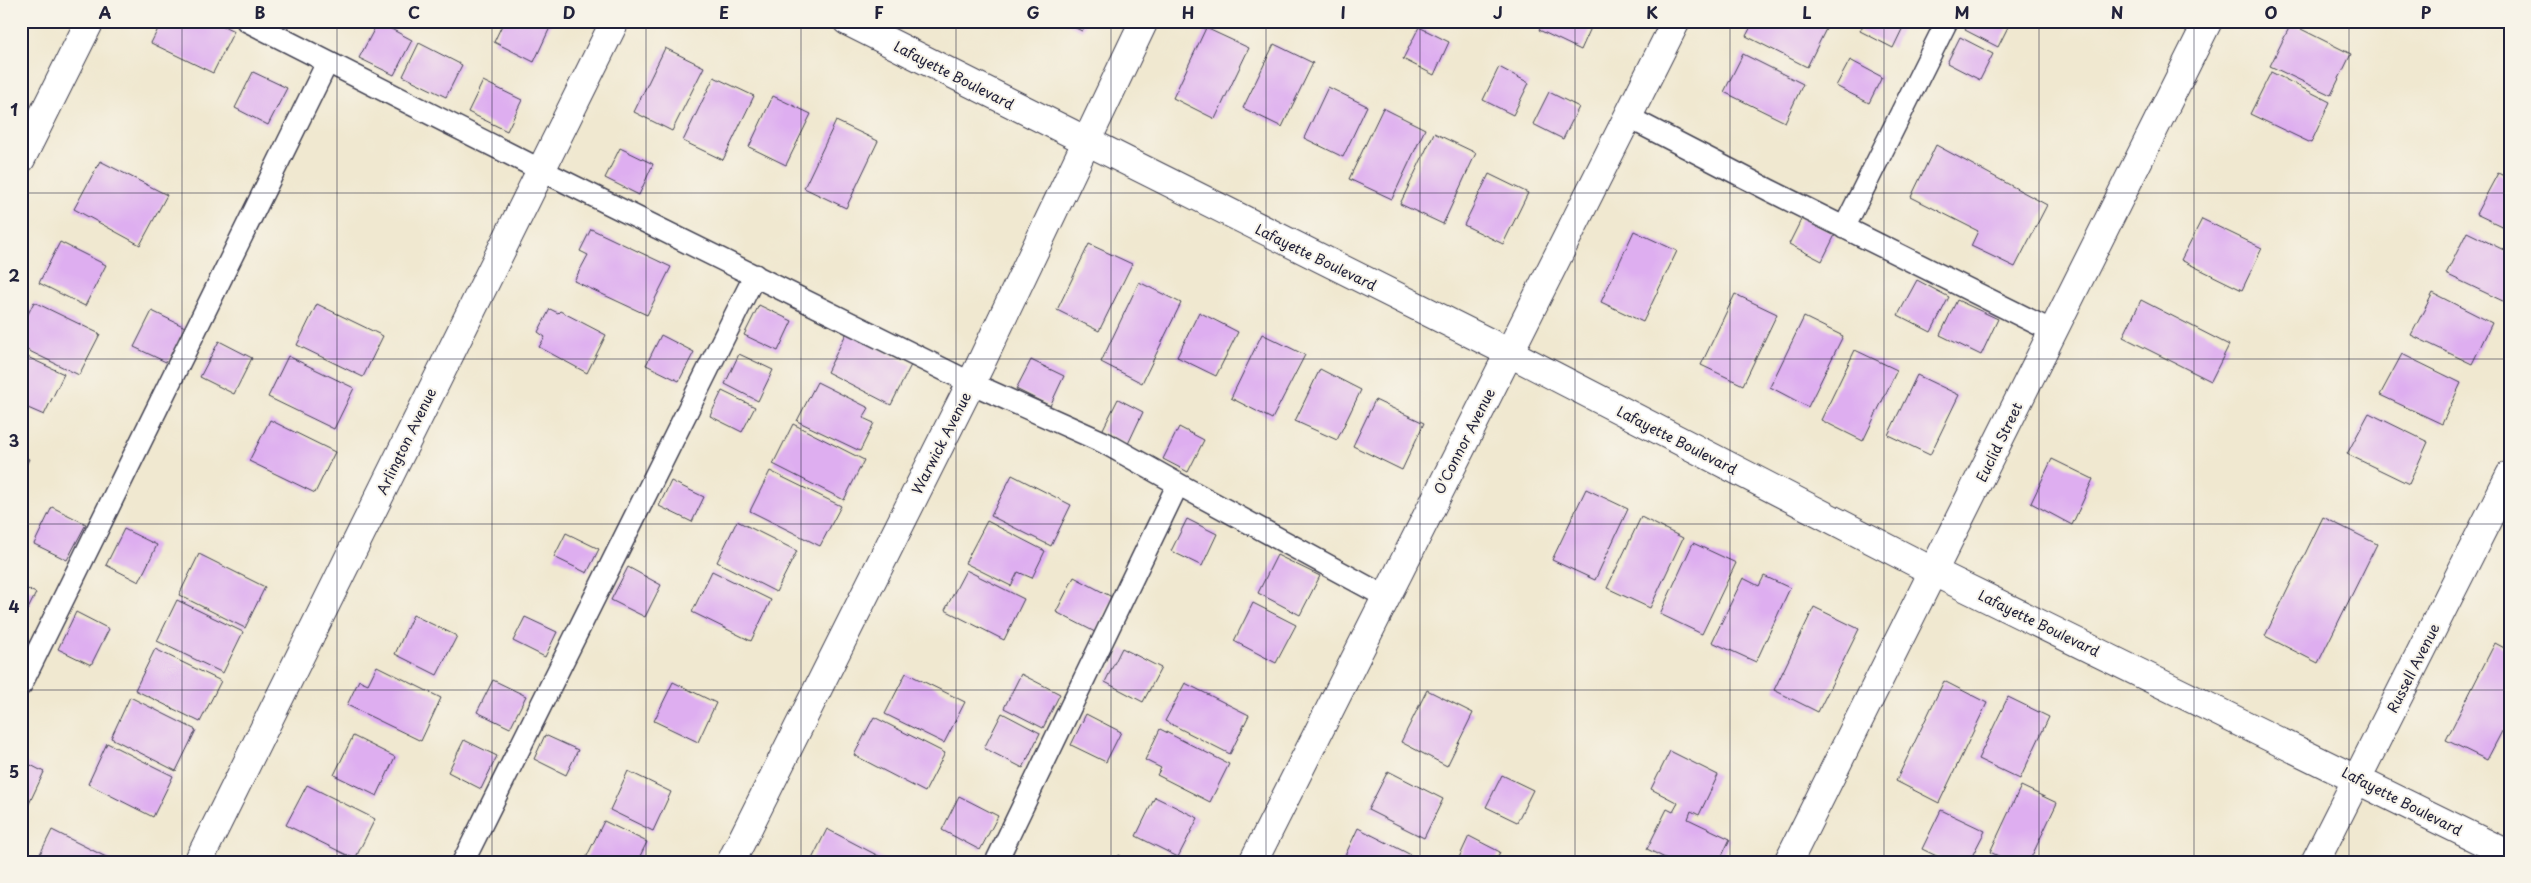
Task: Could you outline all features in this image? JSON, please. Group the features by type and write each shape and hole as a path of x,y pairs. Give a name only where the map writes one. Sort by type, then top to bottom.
{"street":[{"path":"21,159 90,21"},
{"name":"Arlington Avenue","path":"198,862 615,21"},
{"name":"Lafayette Boulevard","path":"847,21 1508,352 1934,572 2510,855"},
{"name":"Warwick Avenue","path":"731,862 971,382 1088,143 1110,87 1144,21"},
{"name":"O'Connor Avenue","path":"1253,862 1676,21"},
{"name":"Euclid Street","path":"1788,862 2208,21"},
{"name":"Russell Avenue","path":"2315,862 2510,475"}],"lane":[{"path":"247,21 541,170 971,382 1105,443 1386,597"},
{"path":"1844,228 1947,21"},
{"path":"21,685 327,63"},
{"path":"1628,116 1844,228 2054,332"},
{"path":"463,862 755,275"},
{"path":"996,862 1178,484"}],"building":[{"path":"162,21 213,21 234,31 213,73 151,43"},
{"path":"504,21 553,21 534,62 494,42"},
{"path":"1061,21 1087,21 1082,31"},
{"path":"1544,21 1594,21 1581,50 1539,30"},
{"path":"1754,21 1811,21 1826,29 1807,67 1746,36"},
{"path":"1865,21 1906,21 1893,48 1860,31"},
{"path":"1970,21 2011,21 1998,47 1965,30"},
{"path":"378,22 412,40 394,75 359,58"},
{"path":"2291,24 2351,54 2331,95 2270,66"},
{"path":"1419,27 1449,42 1434,75 1403,59"},
{"path":"1206,28 1249,48 1215,119 1173,98"},
{"path":"1960,37 1993,54 1980,80 1947,63"},
{"path":"419,43 462,65 446,97 403,76"},
{"path":"1274,44 1313,63 1282,127 1243,108"},
{"path":"665,48 704,67 672,131 634,112"},
{"path":"1743,54 1803,84 1785,122 1724,92"},
{"path":"1850,60 1882,77 1869,103 1836,86"},
{"path":"1499,67 1529,83 1513,115 1483,100"},
{"path":"253,72 287,88 268,125 235,108"},
{"path":"2271,72 2330,102 2311,143 2250,114"},
{"path":"714,77 754,96 723,160 683,141"},
{"path":"483,81 522,100 507,131 468,112"},
{"path":"1328,87 1367,106 1343,157 1304,138"},
{"path":"1549,92 1579,107 1563,139 1533,124"},
{"path":"773,96 811,114 786,165 749,147"},
{"path":"1383,108 1425,129 1392,199 1349,179"},
{"path":"836,121 878,141 846,208 804,188"},
{"path":"1434,133 1476,153 1443,224 1400,204"},
{"path":"1936,145 2047,205 2015,267 1971,246 1978,231 1911,197"},
{"path":"620,148 653,164 639,195 605,178"},
{"path":"100,161 167,195 140,245 74,209"},
{"path":"2498,173 2510,179 2510,230 2476,214"},
{"path":"1489,174 1528,193 1503,244 1464,225"},
{"path":"1802,218 1835,235 1822,261 1789,244"},
{"path":"2202,219 2262,248 2242,290 2181,260"},
{"path":"591,229 671,267 647,315 574,281 588,255 580,251"},
{"path":"1634,231 1677,251 1643,322 1601,302"},
{"path":"2467,232 2510,253 2510,298 2507,303 2446,274"},
{"path":"60,242 106,265 85,306 39,283"},
{"path":"1089,244 1132,264 1099,331 1057,310"},
{"path":"1917,280 1949,297 1931,332 1898,315"},
{"path":"1139,282 1181,303 1142,383 1101,362"},
{"path":"2433,293 2492,323 2472,364 2411,335"},
{"path":"1735,294 1777,314 1743,385 1701,365"},
{"path":"1957,300 1998,319 1981,355 1940,335"},
{"path":"2141,300 2229,345 2211,381 2123,337"},
{"path":"34,302 100,334 79,375 21,347 21,328"},
{"path":"317,304 383,336 363,377 297,345"},
{"path":"759,305 792,321 778,351 744,335"},
{"path":"550,309 558,313 560,311 606,335 587,373 539,347 545,337 538,332"},
{"path":"152,311 185,327 168,363 134,347"},
{"path":"1199,312 1238,332 1216,376 1177,357"},
{"path":"1804,317 1843,336 1808,407 1770,387"},
{"path":"847,332 911,365 891,405 827,372"},
{"path":"1262,334 1305,355 1272,419 1231,398"},
{"path":"661,335 694,352 679,381 646,365"},
{"path":"219,341 252,358 234,394 200,377"},
{"path":"1855,350 1897,370 1863,441 1821,420"},
{"path":"21,354 64,374 44,415 21,405"},
{"path":"739,354 773,370 758,401 725,384"},
{"path":"2402,354 2461,383 2442,424 2380,395"},
{"path":"288,356 354,388 334,429 268,397"},
{"path":"1031,360 1064,376 1050,406 1016,389"},
{"path":"1320,369 1361,390 1337,440 1295,421"},
{"path":"1917,375 1959,395 1930,455 1888,435"},
{"path":"817,382 869,408 863,418 874,423 860,451 797,421"},
{"path":"722,391 755,407 742,432 710,416"},
{"path":"1118,399 1143,412 1128,444 1102,431"},
{"path":"1375,400 1424,423 1402,470 1353,446"},
{"path":"2369,413 2428,442 2409,484 2347,454"},
{"path":"270,420 335,452 315,493 249,461"},
{"path":"793,424 864,460 844,500 773,464"},
{"path":"1179,427 1204,440 1188,472 1163,459"},
{"path":"21,456 29,459 21,476"},
{"path":"2052,459 2093,479 2072,525 2031,503"},
{"path":"770,471 841,506 820,546 750,511"},
{"path":"1012,475 1071,505 1051,546 991,516"},
{"path":"671,481 704,497 692,522 659,506"},
{"path":"1586,489 1628,509 1595,580 1552,560"},
{"path":"52,507 86,524 67,560 34,544"},
{"path":"1641,517 1683,538 1650,608 1607,588"},
{"path":"2323,517 2377,544 2318,663 2265,636"},
{"path":"1187,519 1217,534 1202,566 1171,551"},
{"path":"737,521 797,551 776,592 717,562"},
{"path":"987,521 1045,551 1032,578 1018,572 1011,586 965,563"},
{"path":"124,529 157,545 139,582 106,565"},
{"path":"566,533 599,549 587,573 554,557"},
{"path":"1693,543 1736,563 1702,634 1660,614"},
{"path":"199,554 265,587 245,628 179,595"},
{"path":"1277,555 1320,576 1300,615 1258,593"},
{"path":"628,567 661,585 645,617 611,600"},
{"path":"966,570 1024,599 1004,640 945,610"},
{"path":"712,571 771,600 751,641 692,612"},
{"path":"1764,576 1790,588 1756,662 1712,642 1743,578 1759,586"},
{"path":"1074,577 1112,597 1095,632 1056,612"},
{"path":"21,586 36,593 21,623"},
{"path":"177,600 243,632 223,673 157,641"},
{"path":"1253,603 1296,625 1276,663 1234,641"},
{"path":"1814,607 1859,629 1818,712 1774,690"},
{"path":"76,612 109,629 91,665 58,649"},
{"path":"413,615 457,636 437,675 395,654"},
{"path":"525,617 557,632 545,657 513,641"},
{"path":"2495,643 2510,651 2510,716 2487,760 2446,740"},
{"path":"1122,648 1161,668 1143,702 1105,682"},
{"path":"155,649 221,681 200,722 135,690"},
{"path":"377,666 441,698 421,741 347,705 359,680 368,684"},
{"path":"906,673 965,702 944,743 885,714"},
{"path":"1021,674 1060,694 1043,728 1004,708"},
{"path":"493,680 526,696 510,728 477,712"},
{"path":"1944,681 1987,703 1939,803 1896,781"},
{"path":"673,682 716,703 698,742 654,721"},
{"path":"1185,683 1249,715 1230,754 1165,721"},
{"path":"1427,690 1473,713 1447,766 1401,742"},
{"path":"130,697 196,730 176,771 111,738"},
{"path":"2008,697 2049,717 2020,779 1978,759"},
{"path":"1002,713 1040,733 1023,768 984,748"},
{"path":"1086,714 1121,732 1106,762 1071,745"},
{"path":"874,717 945,753 925,792 854,755"},
{"path":"1160,729 1229,764 1210,802 1157,775 1161,768 1145,760"},
{"path":"545,735 578,750 566,775 534,759"},
{"path":"353,736 395,757 377,796 334,775"},
{"path":"464,740 497,756 481,789 448,772"},
{"path":"107,743 173,776 153,817 88,784"},
{"path":"1670,751 1718,775 1699,815 1691,811 1688,819 1730,839 1719,862 1673,862 1647,849 1667,809 1673,812 1678,803 1651,789"},
{"path":"21,760 44,772 27,808 21,805"},
{"path":"628,771 671,792 653,831 610,810"},
{"path":"1388,771 1443,799 1424,838 1368,810"},
{"path":"1502,775 1533,790 1517,822 1486,807"},
{"path":"307,785 375,819 355,859 286,825"},
{"path":"2021,786 2057,803 2029,862 2011,862 1990,852"},
{"path":"959,796 998,816 980,850 942,830"},
{"path":"1155,797 1198,818 1178,857 1136,836"},
{"path":"1941,810 1985,831 1969,862 1949,862 1922,849"},
{"path":"604,821 647,842 637,862 589,862 585,860"},
{"path":"1358,828 1413,856 1411,862 1342,862"},
{"path":"827,829 890,862 818,862 812,859"},
{"path":"52,830 116,862 36,862"},
{"path":"1469,836 1500,852 1495,862 1457,862"},
{"path":"1119,855 1131,862 1115,862"},
{"path":"1639,856 1651,862 1636,862"}]}
